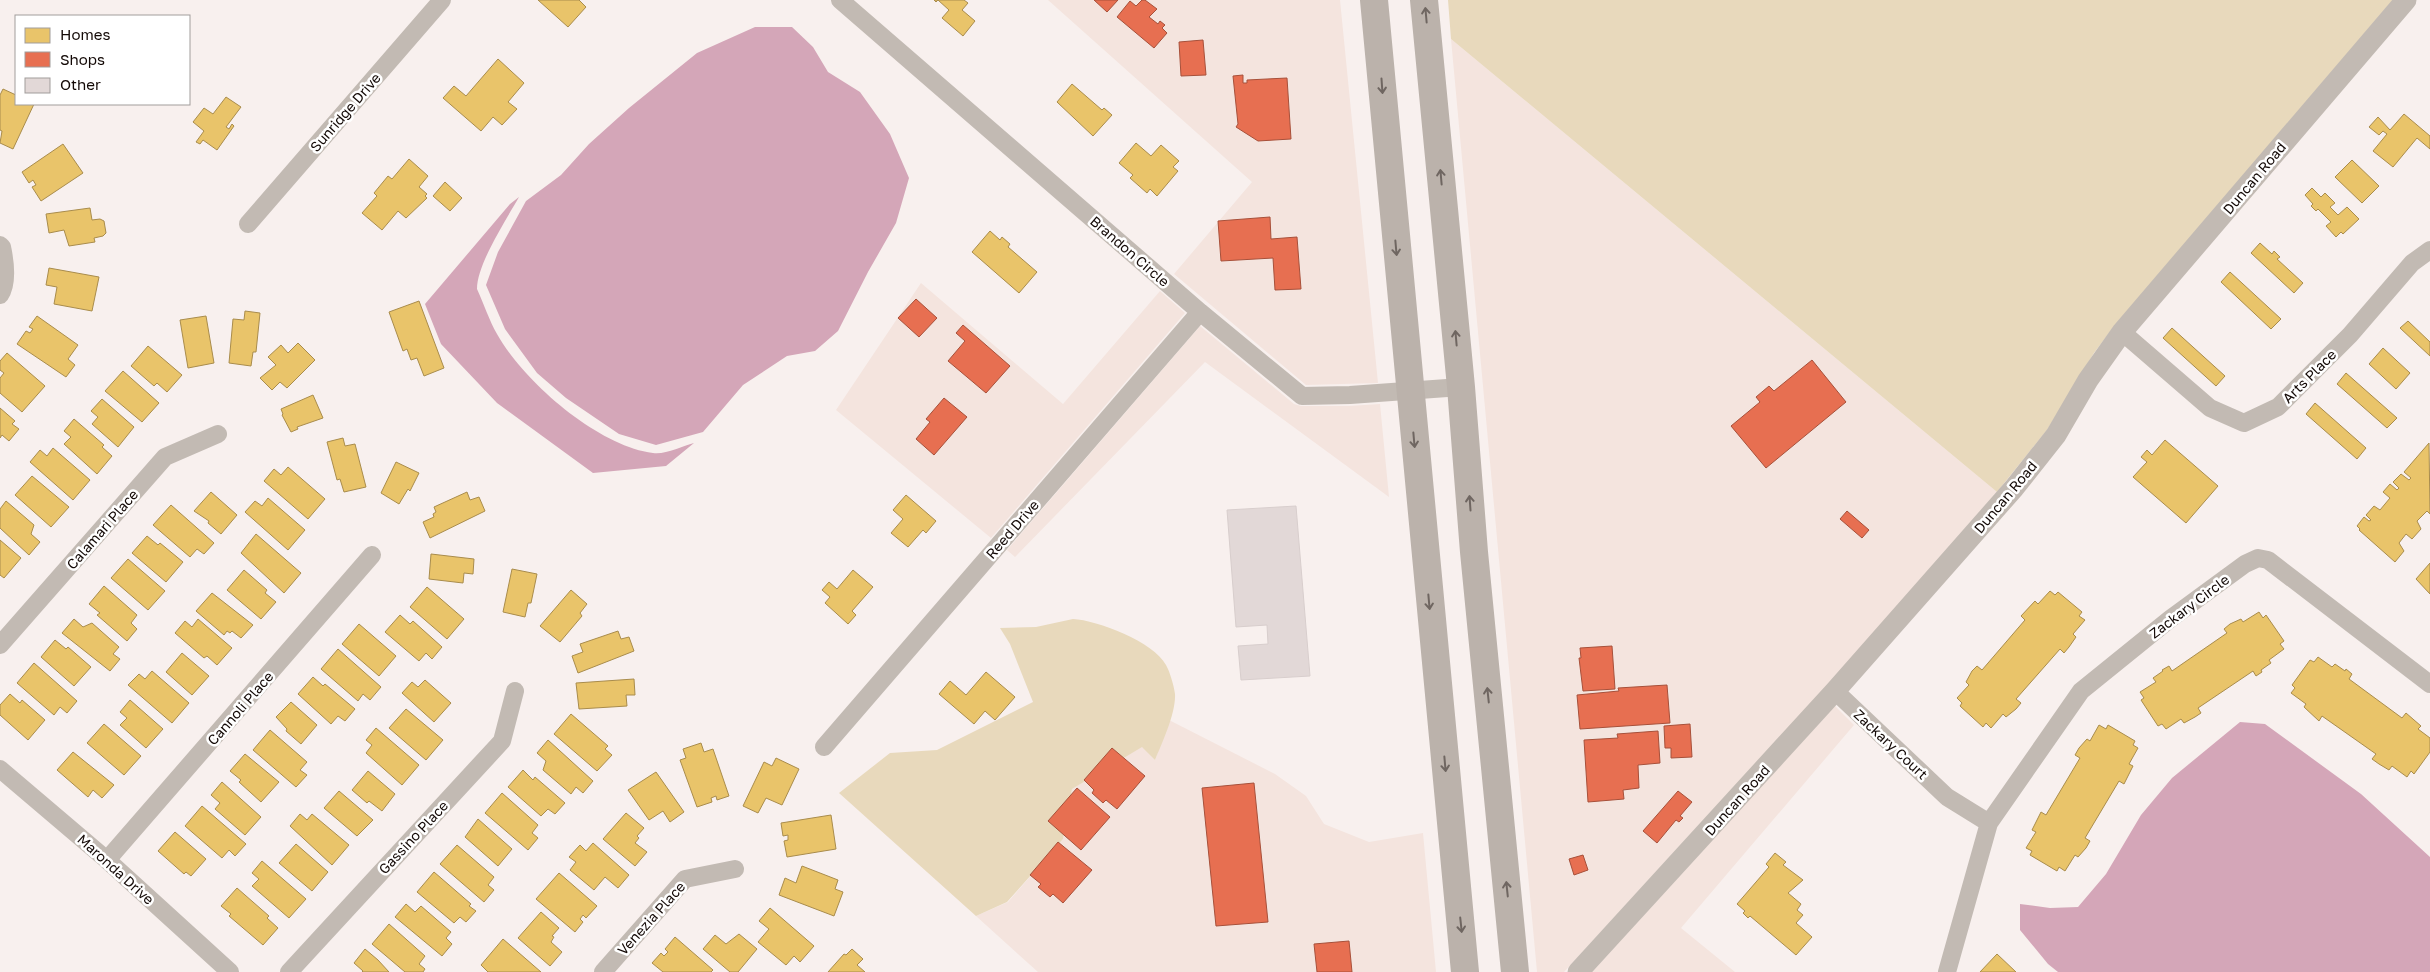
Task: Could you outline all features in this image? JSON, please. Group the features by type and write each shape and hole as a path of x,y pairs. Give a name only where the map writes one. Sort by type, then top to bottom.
{"main road":[{"path":"1374,0 1409,392 1465,972"},
{"path":"1424,0 1461,387 1474,552 1515,972"}],"street":[{"name":"Sunridge Drive","path":"248,224 442,0"},
{"name":"Brandon Circle","path":"840,0 1200,312 1302,396 1409,392 1461,387"},
{"name":"Duncan Road","path":"1578,972 1835,691 2044,451 2097,366 2122,332 2406,0"},
{"path":"0,244 5,264 3,291 0,295"},
{"name":"Arts Place","path":"2122,332 2210,408 2244,423 2278,407 2350,335 2412,263 2430,250"},
{"name":"Reed Drive","path":"824,746 1200,312"},
{"name":"Calamari Place","path":"0,645 165,457 218,434"},
{"name":"Cannoli Place","path":"107,860 372,556"},
{"name":"Zackary Circle","path":"1947,972 1989,823 2081,691 2170,619 2246,564 2258,558 2268,560 2430,684"},
{"name":"Gassino Place","path":"289,972 502,741 515,691"},
{"name":"Zackary Court","path":"1835,691 1947,797 1989,823"},
{"name":"Maronda Drive","path":"0,769 107,860 230,972"},
{"name":"Venezia Place","path":"603,972 684,879 735,869"}],"shaded area":[{"path":"1048,0 1340,0 1378,383 1306,385 1174,274 1252,182"},
{"path":"1448,0 2393,0 2115,325 2094,353 2047,430 1997,492 1451,39"},
{"path":"755,27 792,27 813,47 828,72 860,92 890,134 909,178 896,223 838,331 815,351 787,356 743,385 703,432 656,445 619,434 566,398 537,373 505,329 486,285 498,252 526,201 561,175 589,144 629,108 697,53"},
{"path":"1451,39 1997,492 1828,685 1564,972 1537,972"},
{"path":"519,197 493,242 478,279 477,289 497,334 509,353 544,391 564,409 609,438 632,448 653,453 668,452 694,443 666,466 593,473 497,403 441,344 425,304 510,204"},
{"path":"921,283 1063,404 1160,291 1185,313 991,538 836,410"},
{"path":"1200,326 1294,404 1301,406 1349,406 1380,404 1389,497 1205,362 1015,557 1007,550"},
{"path":"1073,619 1096,623 1110,628 1138,641 1160,656 1172,679 1175,694 1171,719 1155,760 1142,747 1072,789 1063,839 1007,902 976,916 839,793 890,753 937,750 1033,702 1010,644 1000,628 1036,627"},
{"path":"1835,706 1854,725 1681,928 1735,972 1592,972"},
{"path":"1169,720 1275,774 1306,796 1324,824 1369,842 1423,833 1436,972 1038,972 976,916 1008,902 1063,839 1072,789 1142,746 1155,760"},
{"path":"2240,722 2265,724 2361,794 2430,857 2430,972 2058,972 2048,964 2020,930 2020,904 2050,908 2078,907 2106,874 2141,815 2172,778"}],"building: Homes":[{"path":"538,0 579,0 586,7 568,27"},
{"path":"938,0 964,0 968,3 962,10 975,21 963,36 942,18 949,10"},
{"path":"498,59 524,83 508,102 517,109 502,125 493,117 481,131 443,98 454,86 466,96"},
{"path":"1072,84 1102,110 1104,108 1112,115 1093,136 1057,102"},
{"path":"3,89 15,95 15,105 34,105 13,149 0,143 2,131 0,130 0,95"},
{"path":"226,97 241,107 226,127 229,129 232,124 234,126 217,150 203,140 200,144 196,142 204,131 193,122 204,108 213,114"},
{"path":"2404,114 2430,136 2430,149 2417,138 2393,167 2373,151 2387,134 2383,131 2379,135 2369,127 2378,117 2390,130"},
{"path":"1136,143 1151,156 1161,145 1179,161 1173,167 1178,171 1157,196 1150,189 1147,193 1130,178 1133,175 1119,163"},
{"path":"63,144 83,173 41,201 32,187 36,185 33,180 29,183 22,172"},
{"path":"409,159 428,176 419,187 427,194 425,196 427,198 406,218 398,211 382,230 362,213 377,196 374,193 388,176 392,179"},
{"path":"2352,160 2379,186 2362,203 2335,177"},
{"path":"445,182 462,198 450,211 433,196"},
{"path":"2312,188 2321,197 2325,193 2335,203 2330,207 2338,215 2347,207 2359,219 2343,234 2341,232 2336,237 2326,226 2331,222 2318,209 2316,211 2311,206 2313,204 2305,195"},
{"path":"90,208 92,220 100,219 104,221 106,233 103,236 94,238 95,242 69,246 64,230 49,233 46,214"},
{"path":"990,231 1000,240 1002,237 1010,244 1008,247 1037,272 1019,293 972,252"},
{"path":"2260,243 2272,254 2274,251 2280,257 2277,259 2303,283 2294,293 2251,253"},
{"path":"49,268 99,277 92,311 54,304 57,287 46,285"},
{"path":"2230,272 2281,319 2271,329 2221,282"},
{"path":"419,301 444,368 424,376 417,358 411,360 407,349 403,351 389,312"},
{"path":"245,311 260,313 256,352 253,352 251,366 229,363 233,319 244,320"},
{"path":"37,316 78,345 68,359 75,365 66,377 17,344 26,331 30,333 33,329 29,327"},
{"path":"206,316 214,363 188,368 180,320"},
{"path":"2408,321 2430,342 2430,356 2400,328"},
{"path":"2172,328 2225,376 2216,386 2163,338"},
{"path":"298,343 315,360 287,388 280,382 272,390 260,378 276,365 268,357 281,345 288,353"},
{"path":"148,346 182,375 167,392 157,383 154,386 131,366"},
{"path":"2383,348 2410,373 2396,389 2369,364"},
{"path":"7,353 45,386 22,412 0,393 0,378 4,373 0,370 0,361"},
{"path":"123,371 159,403 142,422 105,391"},
{"path":"2346,373 2397,418 2387,428 2337,384"},
{"path":"313,395 323,418 297,427 298,429 291,432 281,409"},
{"path":"102,399 134,427 118,447 92,424 98,417 91,411"},
{"path":"2315,403 2366,448 2357,459 2306,414"},
{"path":"0,408 15,421 12,424 19,429 9,441 2,435 0,438"},
{"path":"74,419 104,445 102,447 112,456 97,474 64,444 71,437 64,431"},
{"path":"343,438 345,446 355,444 366,487 344,492 340,479 337,480 327,442"},
{"path":"2165,440 2218,486 2186,523 2133,477 2147,462 2141,457 2147,450 2152,455"},
{"path":"2429,443 2430,514 2427,511 2417,521 2421,529 2412,539 2406,534 2399,543 2404,551 2395,562 2359,530 2357,526 2364,517 2369,521 2371,520 2366,515 2374,506 2380,510 2390,498 2383,492 2390,484 2397,490 2399,488 2393,482 2401,474 2409,480 2411,478 2404,472"},
{"path":"53,448 90,480 73,500 30,462 40,450 47,456"},
{"path":"396,462 419,473 410,491 408,489 399,504 381,493"},
{"path":"288,467 325,499 308,519 264,481 274,469 281,475"},
{"path":"32,476 69,507 51,527 15,495"},
{"path":"211,492 237,515 221,534 208,523 209,521 194,511"},
{"path":"467,492 470,500 479,497 485,511 430,538 423,522 434,517 433,514 436,512 434,507"},
{"path":"906,495 936,521 926,533 923,530 908,547 891,533 903,519 893,510"},
{"path":"268,498 305,530 288,550 245,512 255,501 262,506"},
{"path":"6,501 34,525 31,534 40,542 29,555 0,528 0,509"},
{"path":"171,505 214,543 204,554 197,549 190,557 153,525"},
{"path":"256,534 301,573 284,593 241,553"},
{"path":"147,536 158,545 160,543 183,562 166,582 132,553"},
{"path":"0,540 21,558 4,578 0,575"},
{"path":"431,554 474,559 473,574 464,573 463,583 429,579"},
{"path":"128,559 165,591 148,610 111,578"},
{"path":"2430,563 2430,594 2416,579"},
{"path":"512,569 537,574 531,603 528,603 525,617 503,612"},
{"path":"244,570 267,590 265,593 276,602 261,619 227,590"},
{"path":"853,570 873,587 852,611 856,615 848,624 825,603 830,597 822,590 829,582 837,589"},
{"path":"104,586 137,615 131,623 137,629 127,641 97,615 100,613 89,604"},
{"path":"427,587 464,619 447,639 410,607"},
{"path":"571,590 587,604 580,613 582,616 560,642 540,626"},
{"path":"2050,591 2055,595 2058,592 2082,612 2079,616 2085,620 2073,634 2076,637 2064,653 2060,649 2016,699 2021,703 2016,709 2006,717 2003,714 1991,728 1986,723 1983,727 1960,706 1962,703 1957,698 1969,685 1966,682 1972,671 1977,666 1982,670 2025,620 2021,616 2035,601 2038,604"},
{"path":"212,593 253,625 241,638 232,631 230,633 227,631 224,635 196,611"},
{"path":"2259,612 2263,618 2266,615 2284,641 2280,644 2284,649 2269,660 2271,663 2261,670 2262,672 2256,676 2253,671 2198,708 2201,713 2195,717 2184,723 2181,719 2166,729 2162,724 2158,726 2141,700 2144,698 2140,692 2156,682 2153,678 2162,670 2169,666 2172,671 2227,633 2224,629 2230,624 2241,619 2243,622"},
{"path":"400,615 410,624 413,621 442,647 432,659 426,653 419,661 385,632"},
{"path":"74,619 83,627 92,623 119,647 113,654 120,659 110,671 62,633"},
{"path":"198,619 232,648 217,665 207,656 204,658 175,633 185,621 192,627"},
{"path":"359,624 396,656 379,676 342,644"},
{"path":"618,631 621,639 629,637 634,651 578,673 572,656 583,652 580,644"},
{"path":"55,640 66,649 68,647 91,667 74,686 41,657"},
{"path":"338,649 381,687 370,700 363,694 358,701 321,669"},
{"path":"182,653 209,676 192,695 166,672"},
{"path":"2318,657 2332,667 2335,664 2345,671 2346,669 2352,674 2349,679 2402,718 2406,713 2421,726 2418,729 2430,738 2430,752 2414,774 2411,771 2407,777 2392,766 2389,770 2379,764 2372,759 2376,754 2322,716 2319,721 2304,707 2306,704 2291,693 2295,688 2292,685 2310,660 2314,662"},
{"path":"34,663 77,701 67,713 60,707 54,715 17,683"},
{"path":"152,671 189,703 172,723 128,685 139,674 145,679"},
{"path":"986,672 1015,697 995,720 985,711 974,724 939,694 950,681 966,695"},
{"path":"313,677 323,686 325,684 355,709 345,721 338,716 331,724 298,694"},
{"path":"634,679 635,695 626,695 627,706 579,709 576,683"},
{"path":"425,680 451,703 434,722 402,693 412,682 418,687"},
{"path":"10,694 20,703 22,700 45,720 28,740 0,715 0,705"},
{"path":"130,700 163,729 146,748 120,725 127,718 120,712"},
{"path":"291,702 317,725 301,744 286,731 287,729 276,717"},
{"path":"406,709 443,740 426,760 389,728"},
{"path":"571,714 608,746 605,749 612,755 597,771 554,734"},
{"path":"104,724 141,756 124,775 87,743"},
{"path":"2099,725 2106,729 2108,725 2135,741 2133,745 2138,748 2129,764 2133,766 2124,784 2119,781 2085,838 2090,841 2086,848 2078,857 2075,855 2065,871 2059,867 2057,871 2030,855 2032,851 2026,848 2036,832 2032,830 2041,812 2046,815 2080,758 2075,755 2079,748 2087,739 2090,741"},
{"path":"376,728 419,765 402,785 366,753 372,745 366,740"},
{"path":"270,730 307,762 300,770 307,775 296,787 253,750"},
{"path":"548,740 593,781 583,793 576,787 571,794 543,770 546,761 537,753"},
{"path":"701,743 704,752 713,749 729,796 717,800 716,796 711,798 712,802 697,807 680,760 686,758 683,749"},
{"path":"73,752 114,785 102,798 93,790 88,797 57,770"},
{"path":"245,754 279,782 261,802 230,771"},
{"path":"776,758 799,769 782,805 766,798 758,813 743,806 764,762 772,766"},
{"path":"523,770 533,780 535,777 565,803 555,814 548,809 541,816 508,787"},
{"path":"368,771 395,794 382,811 369,801 367,803 352,790"},
{"path":"656,772 684,812 670,822 663,811 649,820 628,790"},
{"path":"222,782 261,817 245,835 215,809 220,803 211,795"},
{"path":"339,791 373,820 357,836 324,808"},
{"path":"502,793 538,825 532,833 538,838 528,850 485,813"},
{"path":"202,806 246,844 235,856 229,850 222,858 185,826"},
{"path":"626,813 644,828 637,836 639,838 635,843 647,852 635,866 603,839"},
{"path":"300,814 307,820 312,814 349,845 332,865 290,826"},
{"path":"831,815 836,849 787,857 784,841 788,840 788,835 783,836 781,823"},
{"path":"478,819 512,849 498,866 465,837"},
{"path":"175,832 206,859 191,876 186,872 184,874 158,851"},
{"path":"593,843 629,875 618,888 605,877 594,890 570,870 576,862 569,857 580,845 586,851"},
{"path":"296,844 328,872 312,891 279,863"},
{"path":"457,845 494,877 488,885 494,890 484,902 440,864"},
{"path":"1775,853 1786,862 1783,865 1803,880 1788,893 1801,904 1797,910 1803,915 1796,923 1812,937 1796,955 1750,916 1748,918 1743,913 1745,911 1737,904 1769,867 1766,864"},
{"path":"262,861 306,899 289,918 252,886 259,879 252,873"},
{"path":"802,866 838,880 835,889 843,892 834,916 779,895 785,878 796,883"},
{"path":"434,872 471,904 469,906 476,911 466,922 460,917 454,923 417,892"},
{"path":"559,873 597,906 586,918 583,915 580,919 583,922 575,932 536,899"},
{"path":"237,888 269,916 267,918 278,928 263,945 229,916 231,914 221,906"},
{"path":"406,904 415,912 421,906 451,932 446,938 452,944 442,956 395,917"},
{"path":"770,908 814,946 800,962 794,956 786,965 758,942 769,929 759,921"},
{"path":"541,912 559,928 552,936 554,937 551,942 562,952 550,966 518,938"},
{"path":"389,924 425,956 419,964 425,969 423,972 405,972 372,944"},
{"path":"739,934 757,949 738,972 730,972 703,949 715,935 726,944"},
{"path":"675,937 713,970 711,972 663,972 652,963 661,953 664,956 668,952 665,949"},
{"path":"503,939 541,972 488,972 481,965"},
{"path":"365,949 389,972 362,972 354,963"},
{"path":"852,949 863,959 857,965 865,972 828,972 844,954 846,955"},
{"path":"1997,954 2016,972 1980,972"}],"building: Shops":[{"path":"1094,0 1118,0 1107,12"},
{"path":"1142,0 1145,0 1157,9 1149,17 1158,24 1160,21 1165,25 1162,28 1167,33 1154,48 1117,17 1130,1 1136,6"},
{"path":"1203,40 1206,75 1181,76 1179,42"},
{"path":"1243,75 1243,83 1247,83 1247,80 1287,78 1291,139 1258,141 1236,127 1238,124 1233,76"},
{"path":"1270,217 1271,239 1297,237 1301,289 1275,290 1273,258 1221,261 1218,221"},
{"path":"916,299 937,318 919,337 898,318"},
{"path":"963,325 1010,366 986,393 948,361 965,341 956,333"},
{"path":"1812,360 1846,402 1766,468 1731,426 1760,402 1756,397 1769,386 1774,391"},
{"path":"944,398 967,417 934,455 916,439 930,422 926,419"},
{"path":"1847,511 1869,530 1862,538 1840,519"},
{"path":"1612,646 1615,689 1583,691 1579,658 1581,658 1580,648"},
{"path":"1667,685 1670,723 1580,729 1577,695 1619,691 1618,688"},
{"path":"1690,724 1692,757 1671,758 1671,748 1665,748 1664,726"},
{"path":"1658,731 1660,763 1638,765 1639,788 1623,790 1624,799 1588,802 1584,740 1618,738 1617,734"},
{"path":"1112,748 1145,776 1117,809 1106,800 1103,803 1092,793 1094,790 1084,780"},
{"path":"1254,783 1268,922 1216,926 1202,788"},
{"path":"1077,788 1110,817 1081,850 1048,821"},
{"path":"1678,791 1692,802 1680,816 1683,818 1679,822 1676,820 1657,843 1643,831"},
{"path":"1058,842 1092,870 1063,903 1053,894 1050,897 1038,887 1041,884 1030,875"},
{"path":"1583,855 1588,870 1574,875 1569,859"},
{"path":"1349,941 1352,972 1317,972 1314,944"}],"building: Other":[{"path":"1296,506 1310,676 1241,680 1238,646 1268,644 1267,625 1236,627 1227,510"}]}
